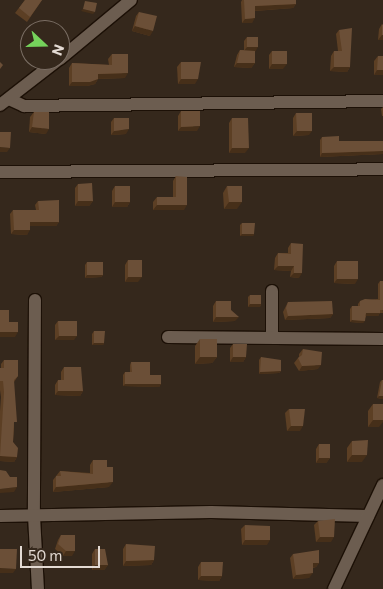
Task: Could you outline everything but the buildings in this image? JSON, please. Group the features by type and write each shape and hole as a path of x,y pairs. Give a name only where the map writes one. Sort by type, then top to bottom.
{"street":[{"path":"70,50 131,0"},
{"path":"4,102 45,70"},
{"path":"4,102 24,106 383,102"},
{"path":"0,172 383,169"},
{"path":"272,291 272,337"},
{"path":"36,300 34,516 38,589"},
{"path":"168,337 383,339"},
{"path":"334,589 383,485"},
{"path":"0,516 210,512 368,516"}]}
